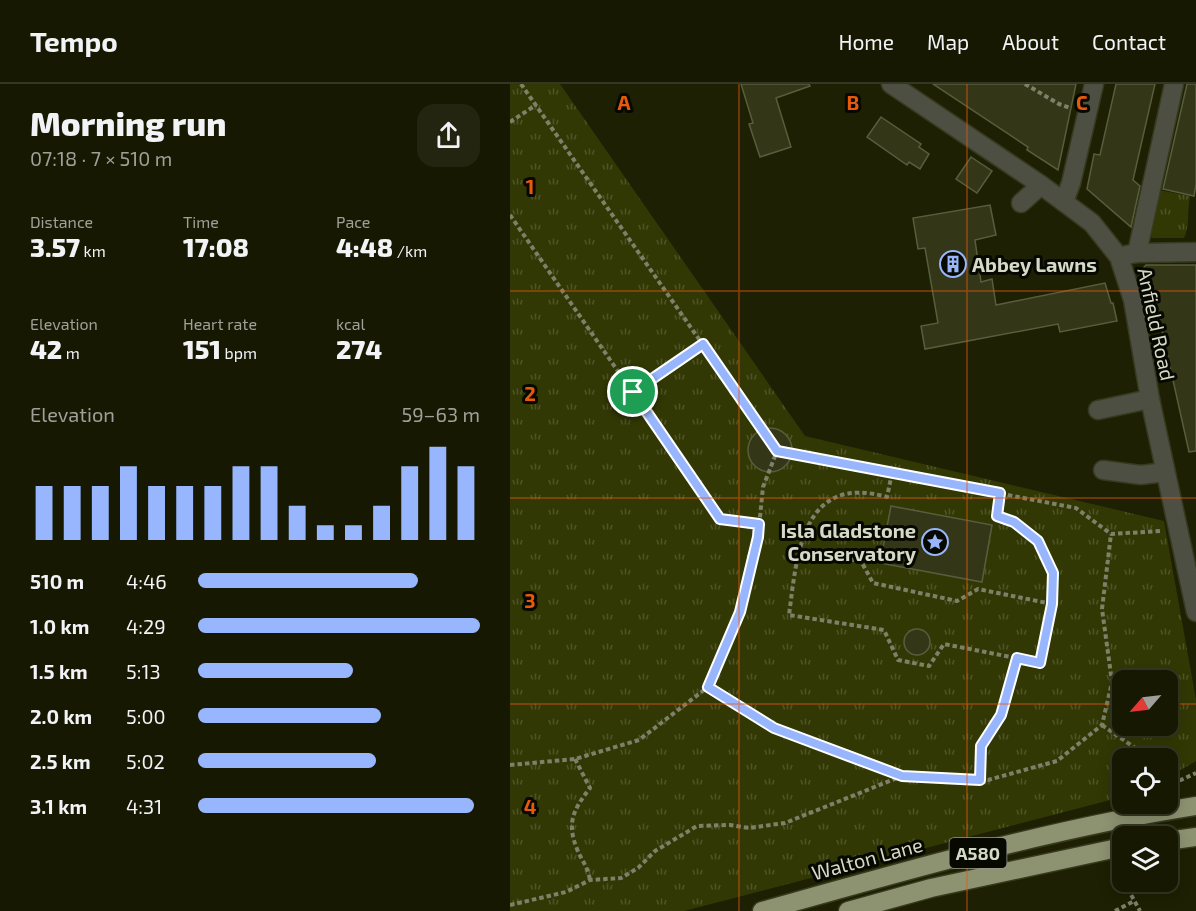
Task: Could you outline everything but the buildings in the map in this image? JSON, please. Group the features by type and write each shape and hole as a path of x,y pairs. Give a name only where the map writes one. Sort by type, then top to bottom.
{"highway":[{"name":"Walton Lane","path":"762,911 928,865 1114,819 1196,806"},
{"path":"1178,839 1196,837"},
{"name":"A580","path":"852,910 931,888 1112,849"}],"street":[{"name":"Anfield Road","path":"891,84 1041,185 1092,223 1128,255 1133,300 1150,399 1195,604"},
{"path":"1064,202 1071,183 1094,84"},
{"path":"1174,84 1128,255 1196,252"},
{"path":"1021,203 1041,185"},
{"path":"1098,410 1150,399"},
{"path":"1103,470 1141,475 1165,472"}],"path":[{"path":"521,84 777,451 1076,508 1111,534 1178,531"},
{"path":"1025,84 1059,104 1088,115"},
{"path":"510,122 536,105"},
{"path":"510,215 720,519 759,524"},
{"path":"633,392 703,344"},
{"path":"510,765 575,759 639,740 708,687 740,612 758,537 763,487 777,451"},
{"path":"891,473 887,497 867,491 840,494 816,511 798,551 789,615 884,630 898,660 929,666 944,644 1040,663 1052,604 1053,573 1038,541 1014,522 997,516 1000,493"},
{"path":"708,687 774,728 902,776 988,780 1057,761 1102,724 1112,682 1102,609 1111,534"},
{"path":"798,551 861,561 873,583 957,601 978,589 1052,604"},
{"path":"980,780 981,746 1001,715 1017,658"},
{"path":"1102,724 1136,748"},
{"path":"575,759 590,788 573,813 573,831 577,850 587,866 590,880"},
{"path":"1178,778 1181,780 1196,773"},
{"path":"510,905 566,892 590,880 621,878 638,868 655,851 697,826 730,825 749,828 779,824 902,776"},
{"path":"1129,892 1140,911"},
{"path":"1115,911 1134,902"}],"green space":[{"path":"510,84 560,84 805,436 1164,521 1196,700 1196,761 1178,772 1178,748 1112,748 1112,800 684,911 510,911"},
{"path":"1159,190 1190,196 1184,238 1152,238 1149,234"}],"place":[{"name":"Abbey Lawns","path":"953,264"},
{"name":"Isla Gladstone Conservatory","path":"935,542"}],"route":[{"path":"703,344 777,451 1000,493 997,516 1014,522 1038,541 1053,573 1052,604 1040,663 1017,658 1001,715 981,746 980,780 902,776 774,728 708,687 740,612 759,524 720,519 633,392 703,344"}]}
